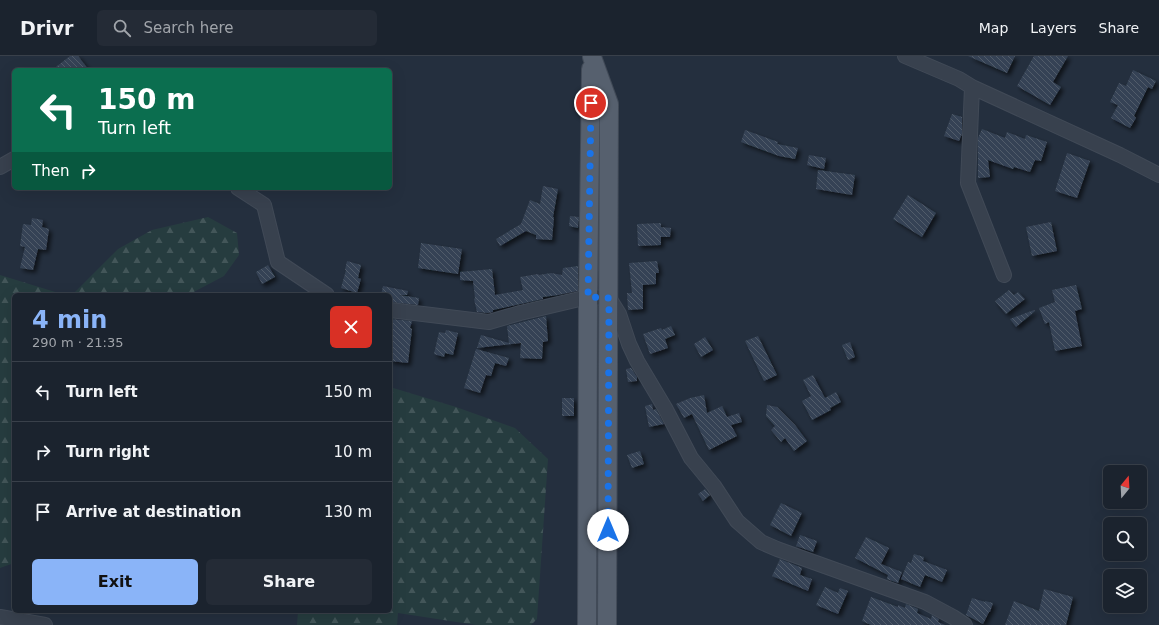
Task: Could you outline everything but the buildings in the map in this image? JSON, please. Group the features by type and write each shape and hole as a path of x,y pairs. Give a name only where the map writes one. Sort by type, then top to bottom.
{"main road":[{"path":"587,625 588,297 592,57"},
{"path":"592,57 609,104 610,196 608,245 607,625"}],"street":[{"path":"906,56 1120,155 1159,175"},
{"path":"972,87 968,183 1004,275"},
{"path":"0,167 12,160"},
{"path":"241,190 264,205 278,262 324,293"},
{"path":"392,310 489,322 588,297 609,298 619,314 629,344 637,361 665,408 691,458 714,486 737,521 746,530 761,542 777,549 925,602 965,625"},
{"path":"0,617 46,625"}],"green space":[{"path":"208,217 237,233 239,255 224,276 192,293 74,293 118,249 152,230"},
{"path":"0,275 58,293 12,293 12,564 0,568"},
{"path":"392,388 456,407 515,428 548,459 537,619 531,625 476,625 398,613 397,625 297,625 298,613 392,613"}],"route":[{"path":"591,103 588,297 609,298 608,530"}]}
